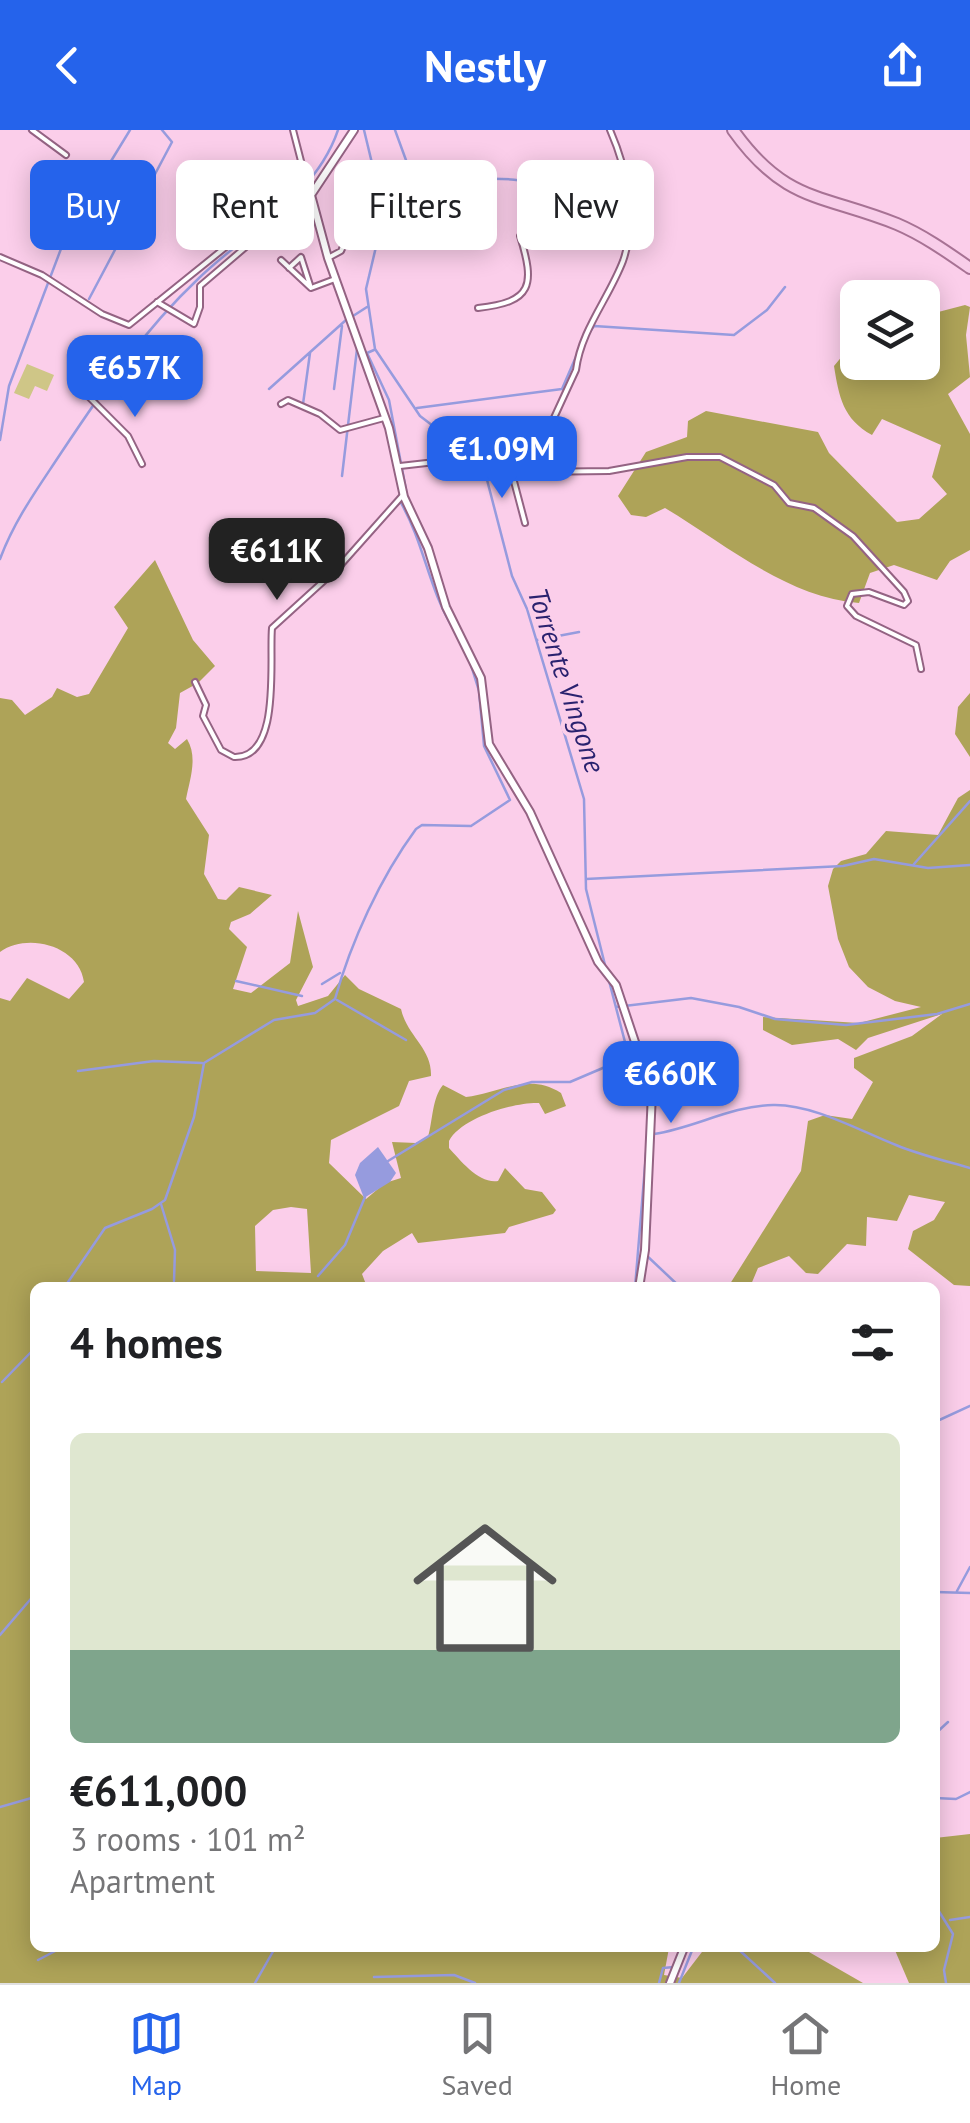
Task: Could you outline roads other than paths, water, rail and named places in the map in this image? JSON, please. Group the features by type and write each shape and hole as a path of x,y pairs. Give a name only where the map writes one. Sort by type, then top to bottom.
{"main road":[{"path":"733,130 749,152 795,192 896,224 970,268"}],"street":[{"path":"32,130 66,155"},
{"path":"293,130 301,160"},
{"path":"314,181 354,130"},
{"path":"610,130 622,160"},
{"path":"314,210 386,418 404,495 428,548 446,607 480,678 489,744 530,812 610,977 652,1093 645,1254 640,1282"},
{"path":"0,257 49,279 124,325 226,250"},
{"path":"156,302 194,324 200,307 200,286 240,250"},
{"path":"328,258 341,250"},
{"path":"478,308 506,305 524,294 531,274 524,250"},
{"path":"529,472 625,250"},
{"path":"289,268 301,257 310,287"},
{"path":"282,260 310,287"},
{"path":"310,287 336,279"},
{"path":"78,386 128,436 142,464"},
{"path":"281,404 288,400 320,414 340,430 386,418"},
{"path":"398,466 453,460 529,472 610,471 686,457 736,462 774,485 789,503 814,508 853,536 904,592 908,601 904,605 869,592 852,594 847,606 856,616 916,645 922,669"},
{"path":"511,470 525,524"},
{"path":"195,682 206,705 204,716 221,750 234,757 253,752 262,744 270,718 272,628 338,568 404,495"},
{"path":"670,1983 682,1952"}],"water":[{"path":"378,1147 396,1173 390,1182 364,1198 355,1175 360,1163"}],"waterway":[{"path":"0,440 9,386 67,233 130,130"},
{"path":"89,299 172,142 162,130"},
{"path":"0,559 36,491 142,340 198,279 297,194 327,154 338,130"},
{"name":"Torrente Vingone","path":"364,130 384,213 366,289 375,349 420,416 487,467 512,576 527,609 584,799 586,889 605,965"},
{"path":"395,130 414,182 517,180"},
{"path":"587,336 594,326 734,335 767,310 785,287"},
{"path":"353,316 367,307"},
{"path":"269,389 346,320"},
{"path":"334,389 342,326"},
{"path":"342,476 357,349 354,339"},
{"path":"374,350 367,353 389,400 406,490"},
{"path":"417,408 562,389 578,352"},
{"path":"303,404 310,353"},
{"path":"403,498 401,503 453,628"},
{"path":"537,640 579,632"},
{"path":"68,1282 105,1228 165,1200 194,1117 204,1063 274,1020 315,1013 335,999 368,911 416,829 422,825 471,826 510,800 484,746 479,691 470,662"},
{"path":"914,864 970,801"},
{"path":"586,879 843,866 874,859 928,868 970,865"},
{"path":"322,984 340,973"},
{"name":"Torrente Vingone","path":"608,977 625,1042 648,1102"},
{"path":"236,981 302,996"},
{"path":"616,1007 691,998 775,1019 846,1025 937,1014 970,1004"},
{"path":"337,1000 406,1040"},
{"path":"388,1161 504,1090 532,1082 570,1082 631,1056"},
{"path":"78,1071 154,1061 202,1063"},
{"path":"654,1134 742,1109 788,1106 970,1168"},
{"name":"Torrente Vingone","path":"635,1282 648,1130"},
{"path":"318,1276 345,1245 365,1197"},
{"path":"161,1204 175,1250 174,1281"},
{"path":"645,1254 675,1282"},
{"path":"2,1382 30,1353"},
{"path":"940,1420 970,1406"},
{"path":"957,1591 970,1567"},
{"path":"940,1592 970,1593"},
{"path":"0,1635 30,1600"},
{"path":"940,1729 948,1722"},
{"path":"940,1798 956,1799 970,1792"},
{"path":"0,1807 30,1798"},
{"path":"940,1913 953,1934 944,1970 946,1983"},
{"path":"950,1920 970,1917"},
{"path":"38,1960 53,1952"},
{"path":"255,1983 273,1952"},
{"name":"Torrente Vingone","path":"679,1983 691,1952"},
{"path":"741,1952 775,1983"},
{"path":"659,1983 663,1968 674,1967"},
{"path":"374,1977 454,1975 475,1983"}]}
